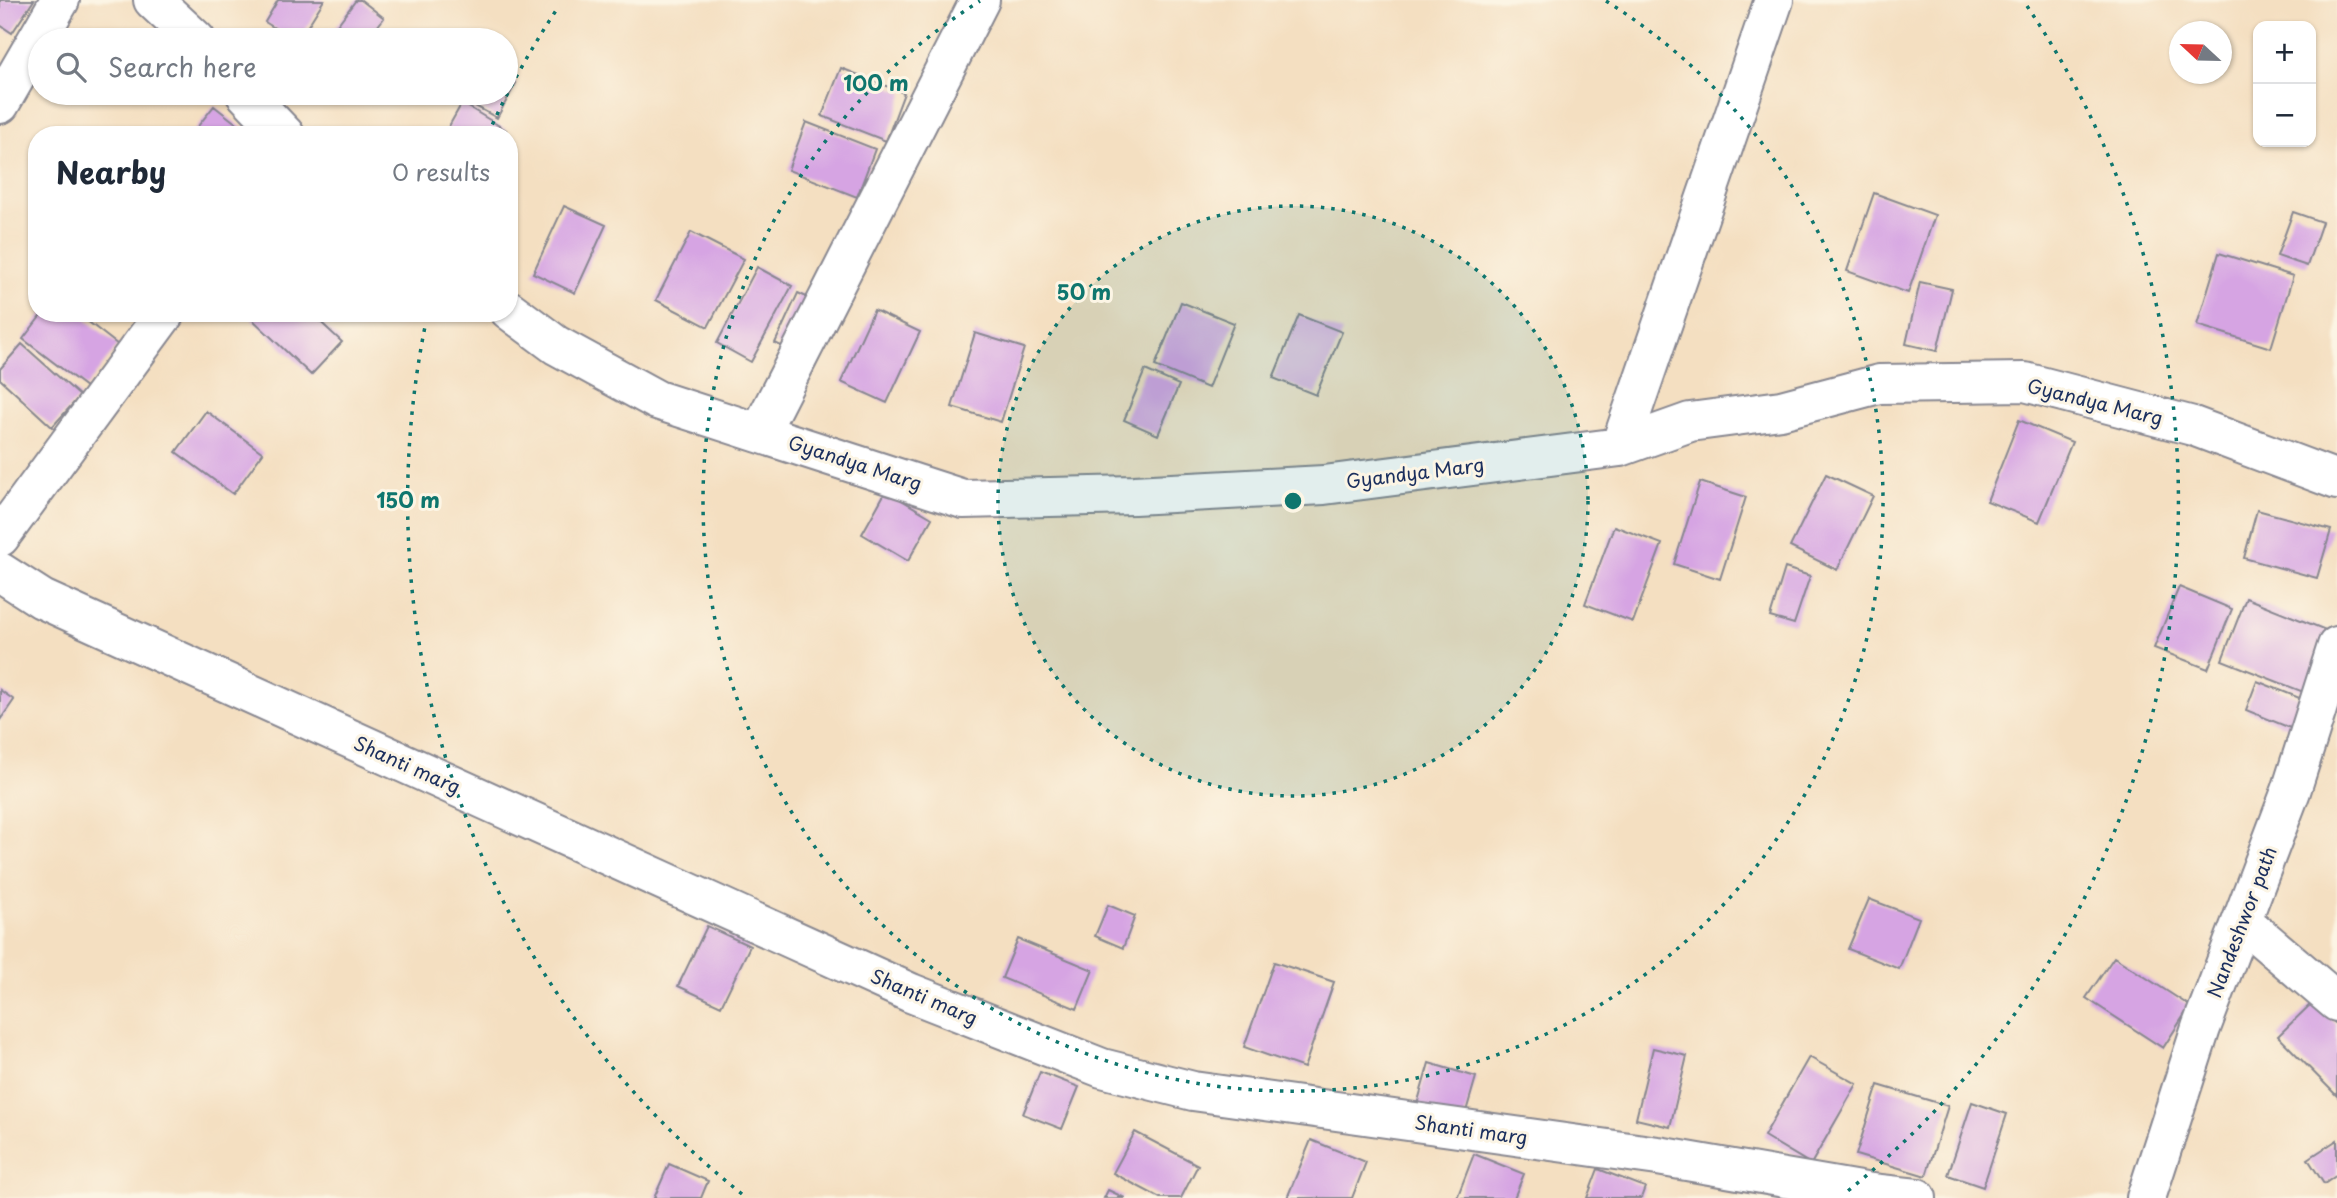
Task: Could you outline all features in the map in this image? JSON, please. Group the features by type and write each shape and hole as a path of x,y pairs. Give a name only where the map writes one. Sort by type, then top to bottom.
{"street":[{"path":"44,28 60,0"},
{"path":"153,0 183,28"},
{"path":"760,432 980,0"},
{"path":"1620,447 1774,0"},
{"path":"0,104 28,55"},
{"path":"256,105 276,126"},
{"name":"Gyandya Marg","path":"518,317 556,345 657,400 963,499 1134,495 1324,485 1620,447 1690,422 1781,410 1880,384 2025,382 2193,426 2337,480"},
{"path":"0,537 158,322"},
{"name":"Shanti marg","path":"0,572 42,599 911,993 1102,1068 1193,1091 1658,1156 1871,1193 1917,1198"},
{"name":"Nandeshwor path","path":"2146,1198 2201,1028 2291,792 2337,646"},
{"path":"2242,921 2337,1002"}],"building":[{"path":"0,0 34,0 12,33 0,25"},
{"path":"278,0 324,0 306,28 275,28 265,22"},
{"path":"356,0 361,0 384,18 376,28 335,28"},
{"path":"841,68 904,93 886,141 822,116"},
{"path":"461,105 465,105 499,126 449,126"},
{"path":"473,105 504,105 497,118"},
{"path":"214,106 240,126 198,126"},
{"path":"806,122 875,149 857,197 788,170"},
{"path":"1874,193 1935,215 1908,293 1847,271"},
{"path":"564,206 606,225 575,293 533,273"},
{"path":"2293,212 2322,222 2307,266 2277,256"},
{"path":"691,232 744,259 708,327 656,300"},
{"path":"2219,253 2293,276 2271,348 2197,325"},
{"path":"757,267 792,286 751,362 717,343"},
{"path":"1920,282 1952,289 1937,351 1906,344"},
{"path":"798,293 815,301 791,351 775,343"},
{"path":"1181,302 1234,323 1208,388 1155,366"},
{"path":"874,310 920,332 887,403 841,382"},
{"path":"1299,315 1342,332 1316,395 1273,378"},
{"path":"36,322 89,322 118,345 86,387 23,339"},
{"path":"255,322 321,322 342,342 311,375"},
{"path":"975,333 1024,348 1001,422 952,407"},
{"path":"22,344 80,396 52,427 0,379 0,369"},
{"path":"1145,370 1179,385 1158,435 1124,420"},
{"path":"206,411 263,453 233,494 176,452"},
{"path":"2019,420 2072,442 2039,522 1987,501"},
{"path":"1826,474 1873,496 1837,570 1790,547"},
{"path":"1700,482 1746,497 1720,579 1674,564"},
{"path":"886,491 932,518 908,561 862,534"},
{"path":"2257,510 2331,530 2317,578 2244,558"},
{"path":"1614,526 1662,544 1633,622 1585,604"},
{"path":"1785,568 1810,576 1794,624 1770,617"},
{"path":"2179,587 2232,609 2208,669 2154,648"},
{"path":"2246,598 2336,634 2311,695 2222,660"},
{"path":"2257,681 2307,701 2295,730 2246,710"},
{"path":"0,690 14,700 0,720"},
{"path":"1869,899 1919,918 1899,969 1848,949"},
{"path":"1108,905 1135,916 1123,948 1095,936"},
{"path":"707,926 750,946 721,1006 678,986"},
{"path":"1018,939 1093,970 1077,1009 1002,978"},
{"path":"2114,957 2190,1006 2163,1048 2086,998"},
{"path":"1274,962 1334,982 1304,1068 1244,1047"},
{"path":"2314,1001 2337,1025 2337,1096 2278,1036"},
{"path":"1653,1048 1687,1056 1670,1127 1636,1119"},
{"path":"1809,1057 1857,1084 1811,1164 1764,1136"},
{"path":"1429,1063 1476,1077 1463,1122 1416,1108"},
{"path":"1040,1072 1079,1087 1062,1129 1023,1114"},
{"path":"1878,1085 1948,1106 1926,1176 1856,1155"},
{"path":"1972,1102 2007,1114 1983,1187 1948,1175"},
{"path":"1135,1132 1198,1165 1181,1198 1160,1198 1113,1173"},
{"path":"1311,1140 1366,1162 1352,1198 1287,1198"},
{"path":"2337,1140 2337,1175 2324,1184 2308,1159"},
{"path":"1474,1154 1524,1174 1514,1198 1457,1198"},
{"path":"669,1164 708,1181 701,1198 654,1198"},
{"path":"1598,1169 1645,1187 1641,1198 1587,1198"},
{"path":"1108,1190 1125,1198 1104,1198"}]}
